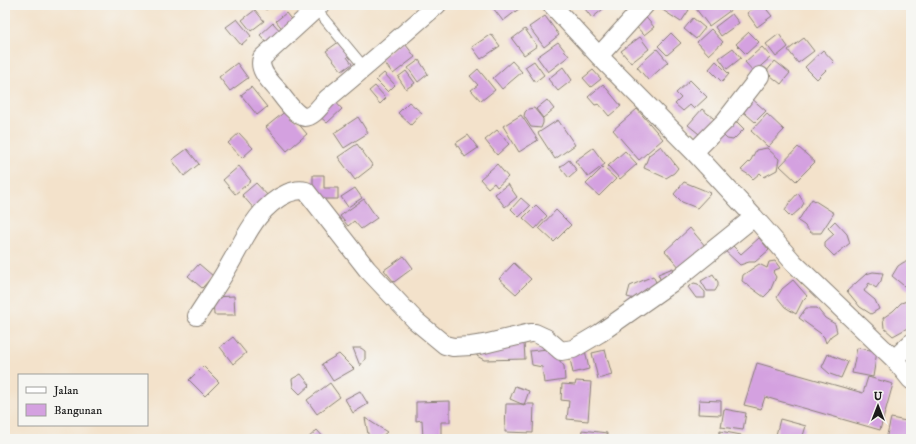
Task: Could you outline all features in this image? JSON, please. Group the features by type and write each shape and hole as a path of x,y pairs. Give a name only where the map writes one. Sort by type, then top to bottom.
{"street":[{"path":"318,7 262,58 261,61 263,70 270,81 296,111 302,116 306,117 313,113 438,5"},
{"path":"552,5 599,56 694,152 794,263 894,359 911,380"},
{"path":"599,56 645,5"},
{"path":"694,152 725,121 760,76"},
{"path":"197,316 256,219 270,204 284,195 298,190 306,191 367,269 416,321 445,345 453,347 484,344 530,333 541,335 561,351 573,349 600,333 677,279 754,217"},
{"path":"894,359 911,343"}],"lane":[{"path":"318,7 365,68"}],"building":[{"path":"262,5 272,5 266,10"},
{"path":"496,5 524,5 503,21 493,8"},
{"path":"582,5 608,5 592,18"},
{"path":"655,5 682,5 689,10 681,22"},
{"path":"693,5 727,5 731,10 709,26"},
{"path":"758,5 763,5 772,16 757,27 747,13"},
{"path":"255,10 264,21 251,31 242,20"},
{"path":"286,13 294,23 284,31 276,21"},
{"path":"643,14 654,27 644,35 633,23"},
{"path":"732,14 739,23 721,36 715,27"},
{"path":"545,16 559,35 544,47 529,27"},
{"path":"693,18 705,28 696,39 684,29"},
{"path":"237,19 251,36 241,45 226,27"},
{"path":"273,23 283,34 270,46 260,35"},
{"path":"525,29 537,46 524,55 512,39"},
{"path":"711,29 723,42 709,55 697,42"},
{"path":"749,32 759,42 746,54 736,44"},
{"path":"671,33 681,43 667,55 658,46"},
{"path":"491,34 500,46 481,59 472,47"},
{"path":"779,34 788,47 776,57 766,44"},
{"path":"640,37 649,49 631,63 621,51"},
{"path":"804,38 814,51 798,63 788,50"},
{"path":"340,41 350,55 347,57 352,64 342,71 326,51"},
{"path":"403,41 415,57 393,74 381,58"},
{"path":"558,42 569,56 548,72 537,57"},
{"path":"762,47 771,57 754,72 745,62"},
{"path":"733,48 741,58 727,69 719,58"},
{"path":"657,49 668,62 648,80 637,67"},
{"path":"823,50 834,62 817,79 805,67"},
{"path":"419,60 428,74 418,82 408,68"},
{"path":"512,61 522,72 502,89 493,78"},
{"path":"534,61 544,75 535,82 525,67"},
{"path":"716,61 729,74 722,82 709,69"},
{"path":"775,61 790,73 781,84 766,72"},
{"path":"237,63 248,78 230,91 219,77"},
{"path":"563,67 572,80 558,91 548,79"},
{"path":"478,69 495,90 481,101 471,90 478,85 470,76"},
{"path":"593,70 601,79 591,87 583,78"},
{"path":"406,71 415,83 406,89 398,77"},
{"path":"384,73 395,85 388,92 376,80"},
{"path":"690,80 707,97 694,109 690,105 683,111 675,104 681,98 676,93"},
{"path":"603,84 621,106 609,116 599,104 595,105 588,97"},
{"path":"375,86 386,98 380,104 369,91"},
{"path":"251,87 267,107 257,115 241,95"},
{"path":"750,97 766,111 755,122 739,108"},
{"path":"332,98 342,109 327,123 316,113"},
{"path":"547,100 554,109 543,118 536,109"},
{"path":"409,102 422,113 411,125 398,113"},
{"path":"534,108 543,119 541,128 531,127 524,116 528,109"},
{"path":"637,109 663,139 639,160 613,130"},
{"path":"702,109 718,122 704,138 688,125"},
{"path":"287,110 307,134 287,151 266,127"},
{"path":"767,114 784,130 768,147 751,131"},
{"path":"521,115 538,140 519,152 503,126"},
{"path":"358,117 368,133 344,148 334,133"},
{"path":"733,118 744,129 733,140 727,139 720,132"},
{"path":"558,120 575,145 555,159 538,133"},
{"path":"497,130 509,144 497,155 485,140"},
{"path":"239,133 253,148 242,158 228,143"},
{"path":"468,135 478,148 465,157 456,143"},
{"path":"357,144 373,166 355,180 338,157"},
{"path":"661,146 678,168 674,173 666,178 644,168 649,155"},
{"path":"798,147 815,162 796,181 780,166"},
{"path":"593,148 605,164 588,177 575,161"},
{"path":"767,148 779,159 777,170 764,177 760,173 753,179 741,170 751,160 756,150"},
{"path":"187,149 199,164 184,176 172,160"},
{"path":"625,151 637,164 620,179 608,166"},
{"path":"569,160 577,171 569,178 560,167"},
{"path":"497,164 508,177 497,187 494,183 488,188 480,179"},
{"path":"239,166 251,181 235,194 223,180"},
{"path":"603,167 616,179 599,196 586,184"},
{"path":"313,175 324,175 324,188 338,188 338,199 313,199"},
{"path":"684,182 711,193 697,208 682,202 674,194"},
{"path":"256,183 270,198 256,211 242,195"},
{"path":"508,184 517,197 505,207 495,194"},
{"path":"355,188 362,198 348,207 341,197"},
{"path":"798,193 804,203 801,208 791,217 785,211 789,203"},
{"path":"521,198 530,206 519,217 511,209"},
{"path":"364,199 377,218 361,229 354,221 348,226 340,216"},
{"path":"812,199 834,213 821,233 811,233 798,221"},
{"path":"536,205 547,216 535,229 523,218"},
{"path":"556,210 571,225 554,242 539,228"},
{"path":"835,221 847,234 850,243 834,256 825,247 825,242 834,234 828,228"},
{"path":"690,228 706,247 681,269 665,251"},
{"path":"759,238 769,250 755,262 740,265 722,248 728,241 741,254"},
{"path":"404,256 413,268 394,282 384,270"},
{"path":"775,261 780,268 773,272 776,277 770,291 764,297 742,281 743,275 759,264 767,268 769,262"},
{"path":"904,262 911,262 911,286 909,290 892,276 898,266"},
{"path":"514,263 531,279 516,294 499,279"},
{"path":"199,264 213,276 202,288 188,276"},
{"path":"673,268 676,274 661,281 658,274"},
{"path":"873,272 883,273 881,281 876,288 869,283 864,291 875,300 879,309 871,314 860,307 847,291 866,274"},
{"path":"713,274 718,282 718,286 715,291 707,291 701,281"},
{"path":"653,276 660,290 639,300 627,297 630,286"},
{"path":"793,280 807,296 803,300 796,314 785,307 777,297 782,289"},
{"path":"694,283 698,284 705,292 705,298 696,298 688,287"},
{"path":"234,296 235,315 214,315 213,297"},
{"path":"907,301 911,304 911,326 893,336 884,328 883,318 901,303"},
{"path":"806,308 817,308 825,318 835,324 837,332 831,336 826,343 824,337 820,333 799,318"},
{"path":"233,337 246,353 233,364 220,347"},
{"path":"524,343 525,359 484,360 477,356 477,351"},
{"path":"353,348 361,348 365,351 365,359 360,366"},
{"path":"857,348 877,351 873,377 852,373"},
{"path":"547,349 564,366 565,380 544,383 542,367 532,365 530,351"},
{"path":"585,350 589,369 573,373 569,354"},
{"path":"605,350 612,375 598,379 592,353"},
{"path":"339,354 354,369 333,381 322,364"},
{"path":"828,354 848,362 841,378 830,374 822,367"},
{"path":"757,363 863,393 868,377 893,384 880,430 765,397 761,409 744,405"},
{"path":"203,366 219,382 205,396 189,380"},
{"path":"301,374 310,385 300,394 293,387 292,379"},
{"path":"576,381 591,382 588,421 567,419 569,401 561,400 562,384 575,385"},
{"path":"330,383 340,397 317,414 307,400"},
{"path":"515,386 529,391 524,405 510,399"},
{"path":"360,391 368,404 353,413 345,399"},
{"path":"699,400 721,401 721,415 698,414"},
{"path":"450,401 450,422 441,422 441,439 423,439 422,420 416,421 416,402"},
{"path":"506,404 534,404 533,433 505,432"},
{"path":"724,409 746,413 743,430 721,427"},
{"path":"365,418 387,432 381,437 369,439"},
{"path":"891,418 911,422 911,439 886,439"},
{"path":"780,419 806,426 802,439 775,439"},
{"path":"317,430 325,439 307,439"},
{"path":"582,430 607,433 606,439 581,439"},
{"path":"720,431 741,435 741,439 719,439"}]}
